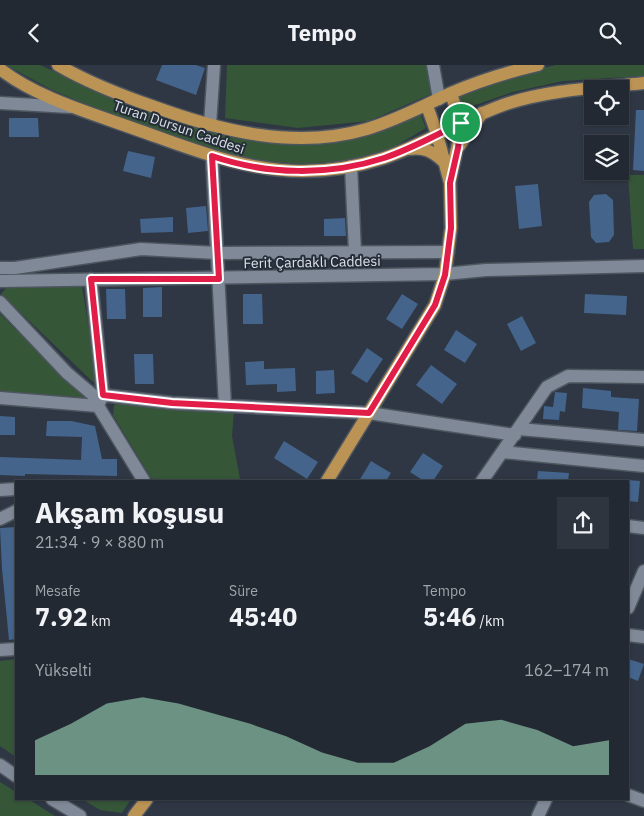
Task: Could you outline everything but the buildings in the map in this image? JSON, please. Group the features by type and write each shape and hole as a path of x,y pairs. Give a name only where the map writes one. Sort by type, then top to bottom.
{"main road":[{"path":"58,65 119,95 231,131 260,135 318,138 367,129 427,106 451,93 494,77 538,65"},
{"name":"Turan Dursun Caddesi","path":"0,69 24,84 74,107 212,156 246,165 276,170 304,171 351,166 384,158 482,113 537,95 644,83"},
{"path":"328,480 435,305 445,275 451,228 450,183 458,148 461,123 451,93"},
{"path":"427,106 437,134 450,183"},
{"path":"458,148 482,113"},
{"path":"402,151 418,148 426,149 443,161"},
{"path":"134,816 145,800"}],"street":[{"path":"210,125 214,65"},
{"path":"433,65 439,99"},
{"path":"0,103 74,107"},
{"path":"212,156 226,406"},
{"path":"351,166 355,252"},
{"path":"0,268 15,268 141,249 217,253 448,252"},
{"name":"Ferit Çardaklı Caddesi","path":"0,281 445,275 486,270 644,267"},
{"path":"91,279 100,400"},
{"path":"0,302 67,373 100,400 143,480"},
{"path":"483,480 547,387 568,376 644,377"},
{"path":"0,398 100,400 369,413 517,432 644,441"},
{"path":"503,452 644,466"},
{"path":"0,490 15,489"},
{"path":"0,519 15,512"},
{"path":"629,526 644,528"},
{"path":"629,606 644,571"},
{"path":"629,635 644,637"},
{"path":"0,650 15,649"},
{"path":"0,765 15,775"},
{"path":"629,795 644,801"},
{"path":"54,800 80,816"},
{"path":"538,816 546,800"}],"green space":[{"path":"6,65 40,65 117,100 167,117 324,143 420,113 426,128 389,150 344,161 303,164 251,160 212,149 112,115 52,90"},
{"path":"227,65 427,65 431,94 369,121 298,128 225,118"},
{"path":"556,65 644,65 644,76 563,81 513,92 461,110 456,94 511,75"},
{"path":"629,175 644,175 644,249 633,249"},
{"path":"82,286 97,379 93,382 1,294 7,287"},
{"path":"0,314 87,400 0,392"},
{"path":"122,401 169,409 234,412 232,436 240,479 156,480 151,478 113,415 114,405"},
{"path":"15,659 15,756 0,746 0,661"},
{"path":"0,782 15,791 15,800 30,800 55,816 0,816"},
{"path":"84,800 130,800 122,813 100,810"}],"route":[{"path":"461,123 458,148 450,183 451,228 445,275 435,305 369,413 172,403 103,395 91,279 219,279 212,156 246,165 276,170 304,171 331,169 384,158 461,123"}]}
